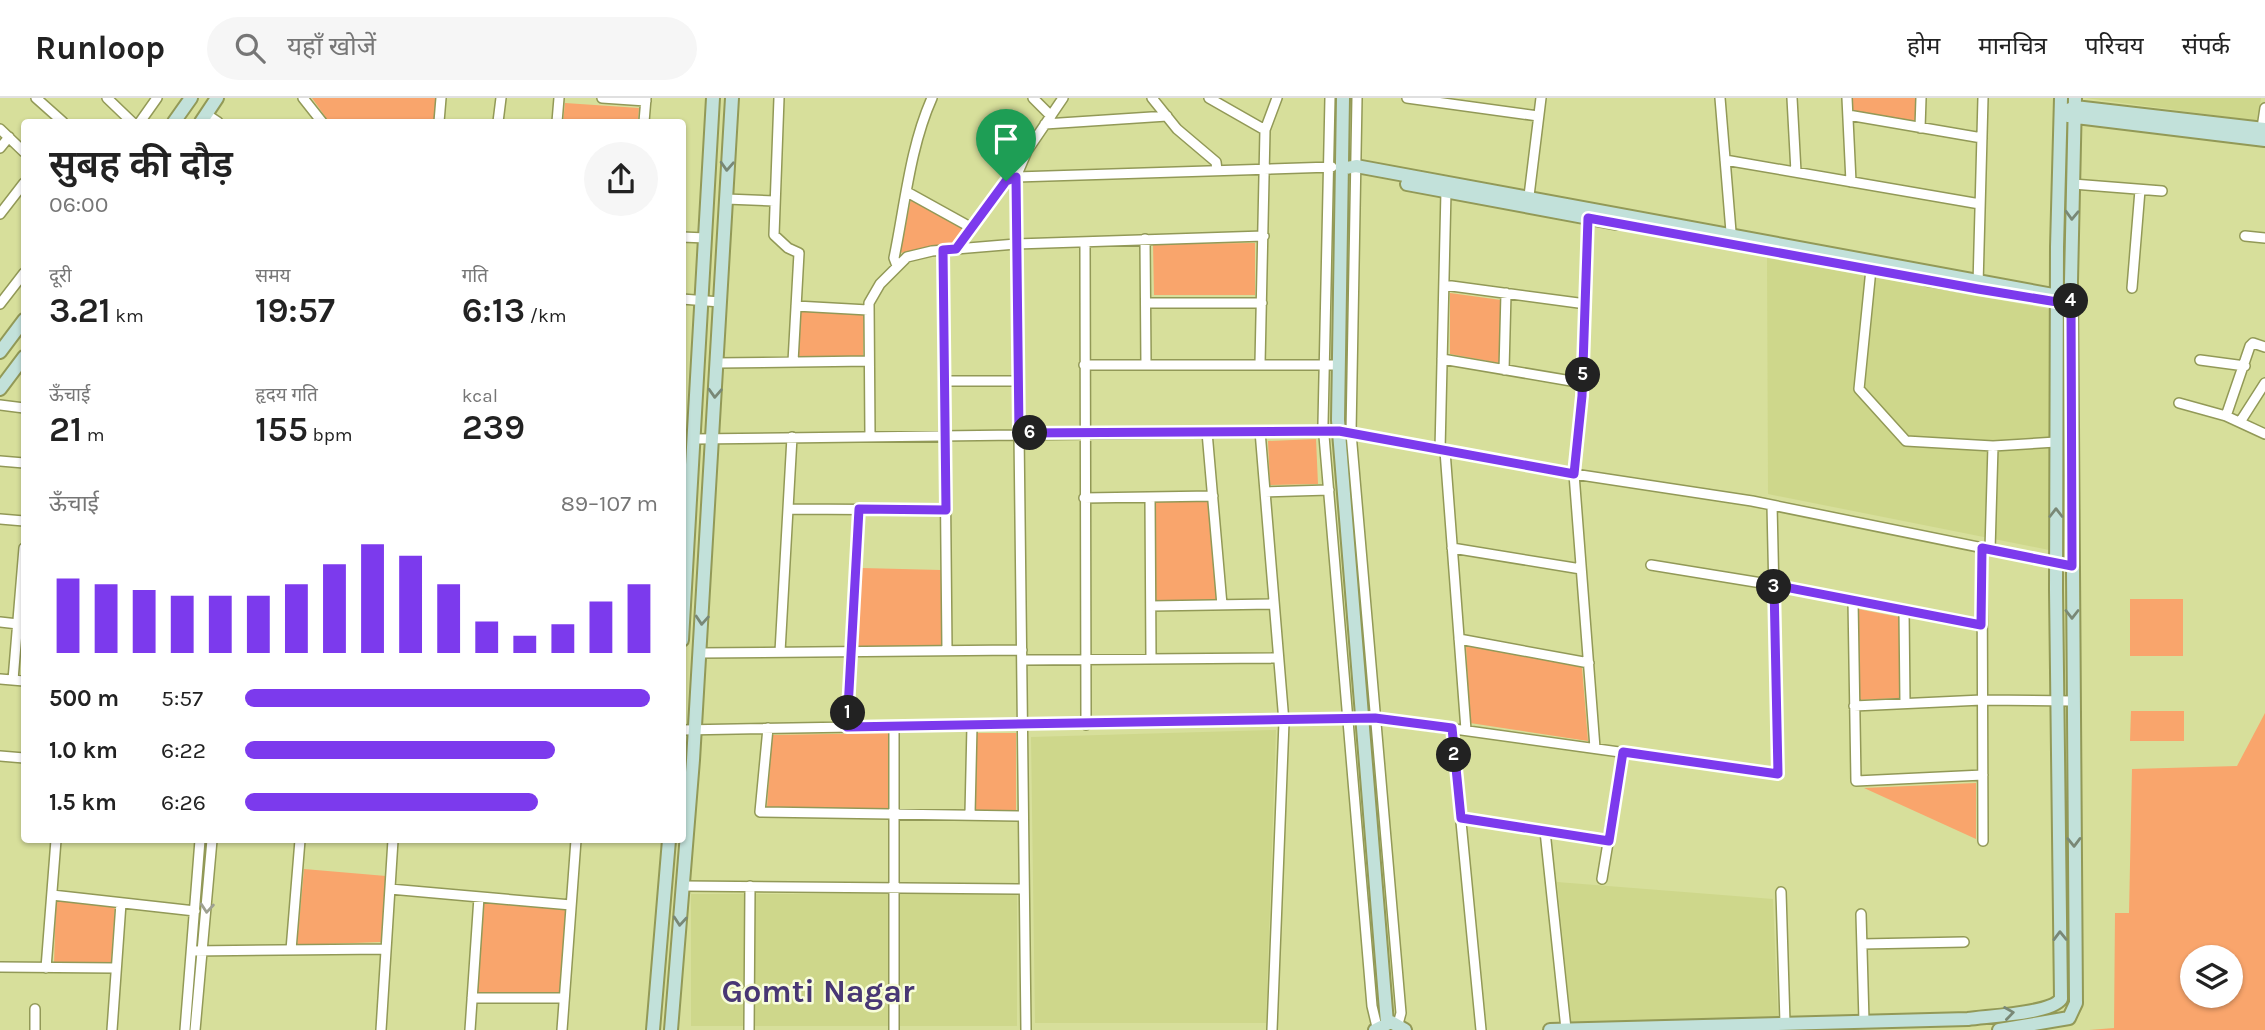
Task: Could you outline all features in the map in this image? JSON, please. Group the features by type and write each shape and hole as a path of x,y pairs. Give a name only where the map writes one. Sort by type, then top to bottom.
{"street":[{"path":"36,98 60,119"},
{"path":"107,98 129,119"},
{"path":"142,119 157,98"},
{"path":"176,119 191,98"},
{"path":"204,118 217,98"},
{"path":"303,98 319,119"},
{"path":"439,119 441,98"},
{"path":"498,119 500,98"},
{"path":"557,119 559,98"},
{"path":"602,98 646,99 644,119"},
{"path":"686,520 688,456 694,439 703,300 713,98"},
{"path":"686,801 689,730 700,653 732,98"},
{"path":"779,98 774,235 788,248 799,253 793,362"},
{"path":"897,266 894,258 907,192 923,119 932,98"},
{"path":"1033,98 1048,120"},
{"path":"1026,1030 1016,177 1027,151 1063,98"},
{"path":"1152,98 1167,116 1216,162 1217,170"},
{"path":"1209,98 1265,130"},
{"path":"1260,364 1265,130 1277,98"},
{"path":"1330,98 1336,168 1339,366 1362,719 1388,1027"},
{"path":"1343,98 1336,168 1324,431 1329,490 1362,719"},
{"path":"1345,432 1357,98"},
{"path":"1407,98 1538,116"},
{"path":"1494,98 1494,110"},
{"path":"1528,203 1541,98"},
{"path":"1720,98 1731,240"},
{"path":"1792,98 1796,172"},
{"path":"1847,98 1851,181"},
{"path":"1920,128 1921,98"},
{"path":"1978,284 1983,98"},
{"path":"1550,1030 1968,1019 2035,1010 2057,1004 2061,999 2056,442 2061,98"},
{"path":"2061,114 2075,108 2262,134 2265,108"},
{"path":"1999,1030 2056,1023 2069,1018 2074,1012 2071,300 2075,108"},
{"path":"1048,120 1167,116"},
{"path":"1848,116 1982,138"},
{"path":"0,129 21,149"},
{"path":"0,148 9,137"},
{"path":"1725,160 1980,204"},
{"path":"956,249 1006,181 1016,177 1336,168 2071,300"},
{"path":"1356,170 1446,191 1528,203 1588,218 1731,240 1871,269 1978,284"},
{"path":"2073,184 2162,191"},
{"path":"0,214 21,187"},
{"path":"2132,288 2140,190"},
{"path":"1446,191 1443,450 1466,730"},
{"path":"907,192 972,228"},
{"path":"726,199 774,201"},
{"path":"1588,218 1583,383 1574,474 1595,748"},
{"path":"870,436 868,310 880,284 907,257 943,250 1016,244 1264,236"},
{"path":"2245,236 2265,238"},
{"path":"686,237 706,238"},
{"path":"1145,239 1146,365"},
{"path":"1084,242 1086,724"},
{"path":"943,250 947,650"},
{"path":"1871,269 1861,394 1906,441 1993,446 2056,442"},
{"path":"0,304 21,277"},
{"path":"1444,285 1586,304"},
{"path":"1504,370 1506,293"},
{"path":"686,299 720,302"},
{"path":"1146,303 1262,303"},
{"path":"796,306 868,310"},
{"path":"0,352 21,324"},
{"path":"2226,415 2250,346 2253,343 2265,347"},
{"path":"1442,359 1583,383"},
{"path":"717,363 869,360"},
{"path":"2200,360 2245,366"},
{"path":"0,389 21,361"},
{"path":"1084,365 1339,366"},
{"path":"945,381 1018,381"},
{"path":"2240,422 2265,383"},
{"path":"2179,403 2226,415 2265,434"},
{"path":"0,405 21,408"},
{"path":"1260,431 1284,722 1272,1030"},
{"path":"694,439 1083,432 1345,432 1574,474 1772,505 2072,566"},
{"path":"1208,432 1222,605"},
{"path":"780,652 792,437"},
{"path":"1983,841 1981,625 1993,446"},
{"path":"0,461 21,463"},
{"path":"1265,492 1329,490"},
{"path":"1084,498 1213,496"},
{"path":"1150,497 1151,659"},
{"path":"689,730 1362,719 1452,728 1778,774 1772,505"},
{"path":"788,509 946,510"},
{"path":"847,727 859,509"},
{"path":"0,519 21,521"},
{"path":"1452,548 1581,569"},
{"path":"1651,565 1774,585 1981,625"},
{"path":"13,680 21,586"},
{"path":"1853,600 1856,781 1983,775"},
{"path":"1151,606 1274,604"},
{"path":"1904,610 1905,704"},
{"path":"0,622 18,624"},
{"path":"1459,639 1589,663"},
{"path":"700,653 1021,650"},
{"path":"1022,660 1279,658"},
{"path":"0,679 21,681"},
{"path":"1854,706 1982,700 2073,701"},
{"path":"970,814 972,726"},
{"path":"894,727 894,1030"},
{"path":"768,728 760,812 1024,816"},
{"path":"1452,728 1481,1030"},
{"path":"1602,879 1623,752"},
{"path":"0,756 21,758"},
{"path":"1461,818 1609,841"},
{"path":"1545,831 1566,1030"},
{"path":"46,968 56,843"},
{"path":"185,1030 200,843"},
{"path":"195,1030 212,843"},
{"path":"291,950 300,843"},
{"path":"381,1030 393,843"},
{"path":"562,1030 576,843"},
{"path":"653,1030 669,843"},
{"path":"671,1030 684,843"},
{"path":"683,886 1024,888"},
{"path":"749,1030 750,886"},
{"path":"390,889 571,905"},
{"path":"1781,892 1785,1023"},
{"path":"52,895 195,911"},
{"path":"470,1030 479,897"},
{"path":"112,1030 121,903"},
{"path":"1861,914 1864,1021"},
{"path":"1862,944 1964,942"},
{"path":"191,951 386,949"},
{"path":"0,967 115,968"},
{"path":"472,998 564,998"},
{"path":"35,1030 36,1009"}],"shaded area":[{"path":"312,98 436,98 434,119 327,119"},
{"path":"1851,98 1916,98 1915,121 1852,111"},
{"path":"2085,98 2261,98 2258,121"},
{"path":"565,103 639,108 638,119 563,119"},
{"path":"911,199 966,229 955,244 900,253"},
{"path":"1255,243 1255,295 1154,295 1153,244"},
{"path":"1767,258 2049,309 2049,550 1768,494"},
{"path":"1450,293 1501,300 1499,363 1450,354"},
{"path":"800,310 864,314 863,356 797,356"},
{"path":"1316,439 1318,484 1270,485 1268,441"},
{"path":"1155,502 1208,502 1217,602 1156,604"},
{"path":"862,568 941,570 942,647 856,647"},
{"path":"2130,599 2183,599 2183,656 2130,656"},
{"path":"1858,609 1899,617 1901,698 1858,700"},
{"path":"1466,646 1582,667 1588,741 1470,723"},
{"path":"2131,711 2184,711 2184,741 2130,741"},
{"path":"2265,713 2265,1030 2089,1030 2114,1028 2115,913 2129,913 2132,769 2237,766"},
{"path":"1276,730 1266,1023 1035,1023 1031,737"},
{"path":"890,733 890,809 767,807 772,735"},
{"path":"972,733 1016,733 1016,811 972,811"},
{"path":"1976,783 1976,839 1864,788"},
{"path":"304,869 386,876 381,942 297,945"},
{"path":"1557,882 1773,899 1778,1018 1571,1022"},
{"path":"691,894 1017,894 1017,1026 691,1026"},
{"path":"56,900 115,906 111,964 54,964"},
{"path":"484,903 567,908 560,993 477,992"}],"district":[{"name":"Gomti Nagar","path":"818,991"}],"route":[{"path":"1016,177 1019,433 1339,431 1574,474 1582,396 1588,218 1978,289 2057,302 2071,300 2072,566 1982,548 1981,625 1774,585 1778,774 1623,752 1609,841 1461,818 1452,728 1375,718 1349,721 847,727 859,509 946,510 943,250 956,249 1006,181 1016,177"}]}
